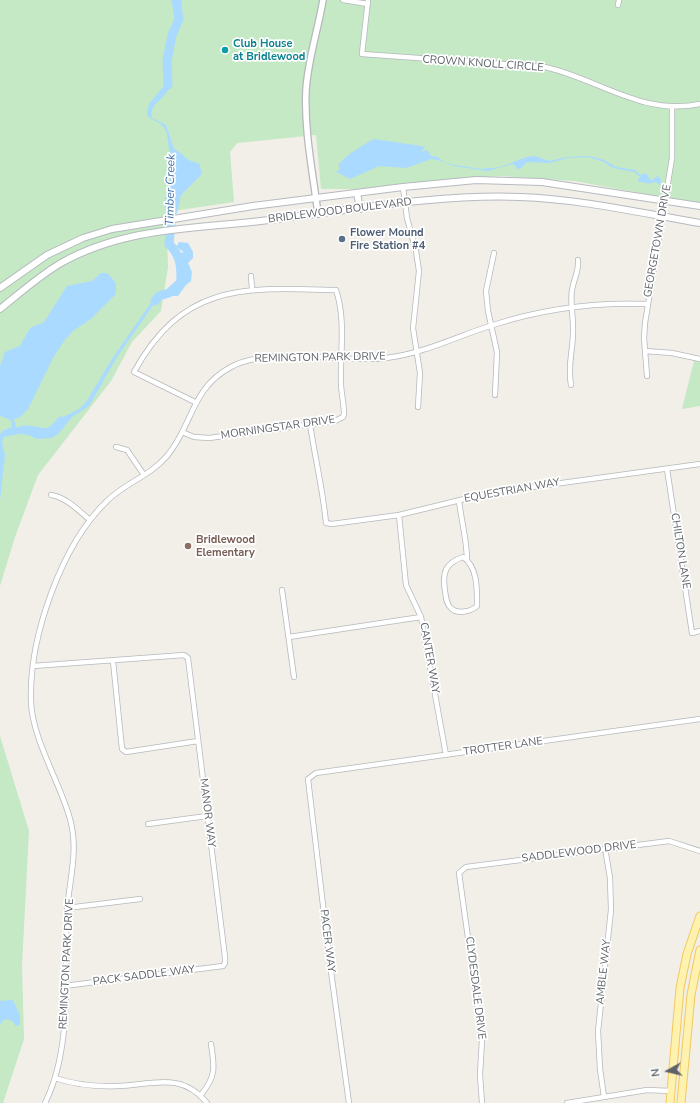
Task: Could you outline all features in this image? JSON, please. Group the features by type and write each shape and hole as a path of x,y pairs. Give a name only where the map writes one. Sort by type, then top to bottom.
{"main road":[{"name":"BRIDLEWOOD BOULEVARD","path":"0,288 39,260 72,242 112,229 152,221 403,187 461,181 512,180 564,185 700,206"},
{"path":"358,193 360,209"},
{"name":"BRIDLEWOOD BOULEVARD","path":"1,307 40,278 75,256 115,240 186,227 232,224 405,203 469,197 521,197 576,203 700,223"},
{"path":"670,1103 680,988 687,954 700,916"},
{"path":"682,1103 691,996 700,950"},
{"path":"671,1091 682,1094"}],"street":[{"path":"318,214 306,121 306,94 309,64 323,0"},
{"path":"343,0 368,2"},
{"name":"CROWN KNOLL CIRCLE","path":"368,2 362,54 544,67 569,74 646,104 672,107 700,104"},
{"name":"GEORGETOWN DRIVE","path":"647,376 645,351 647,304 672,151 672,107"},
{"path":"403,187 419,272 413,328 420,382 418,407"},
{"path":"494,253 486,291 497,352 495,395"},
{"path":"571,385 568,370 573,326 571,307 572,290 579,268 578,260"},
{"path":"195,402 134,372 158,337 180,317 215,297 252,289 251,276"},
{"name":"MORNINGSTAR DRIVE","path":"182,432 194,437 205,438 335,421 343,417 341,385 341,317 339,298 336,290 252,289"},
{"name":"REMINGTON PARK DRIVE","path":"44,1103 55,1078 63,1037 67,908 74,859 74,839 70,818 32,713 31,684 40,633 60,568 75,541 90,520 117,491 158,466 167,456 182,432 195,402 206,386 215,377 229,367 247,360 275,357 341,359 385,358 416,351 491,325 526,315 604,303 647,304"},
{"path":"645,351 672,353 700,359"},
{"name":"EQUESTRIAN WAY","path":"310,424 316,467 324,500 326,523 337,524 399,515 488,493 700,464"},
{"path":"116,447 127,450 144,475"},
{"name":"CHILTON LANE","path":"667,469 692,633 700,631"},
{"path":"51,495 58,496 90,520"},
{"path":"459,500 464,536 467,544 467,560 474,570 477,588 477,606 469,611 454,610 446,601 443,577 453,560 463,557 467,560"},
{"name":"CANTER WAY","path":"399,515 406,585 421,617 446,755"},
{"path":"282,590 294,677"},
{"path":"289,637 421,617"},
{"name":"MANOR WAY","path":"113,661 184,655 188,660 225,957 223,966"},
{"path":"34,666 113,661 122,735 121,748 123,750 198,741"},
{"name":"TROTTER LANE","path":"308,778 316,773 700,719"},
{"name":"PACER WAY","path":"308,778 330,964 349,1103"},
{"path":"148,824 207,816"},
{"name":"SADDLEWOOD DRIVE","path":"459,873 466,867 669,841 700,851"},
{"name":"AMBLE WAY","path":"604,1097 600,1069 598,1031 611,910 610,878 605,848"},
{"name":"CLYDESDALE DRIVE","path":"459,873 482,1039 480,1074 482,1103"},
{"path":"67,908 140,899"},
{"name":"PACK SADDLE WAY","path":"64,986 223,966"},
{"path":"200,1096 210,1082 213,1074 214,1064 211,1044"},
{"path":"55,1078 72,1084 96,1087 167,1081 183,1086 200,1096 207,1103"},
{"path":"567,1103 647,1090 671,1091"}],"green space":[{"path":"0,0 700,0 700,204 574,181 502,176 450,179 357,189 321,189 316,135 237,143 230,152 234,202 166,212 168,267 161,311 132,342 111,381 38,475 15,537 0,586"},
{"path":"694,361 700,362 700,406 682,409"},
{"path":"0,736 29,831 22,965 24,1039 3,1103 0,1103"}],"water":[{"path":"176,0 181,0 182,7 180,22 172,50 170,86 152,109 152,118 166,125 174,149 190,161 199,163 202,174 181,195 177,213 170,213 164,206 170,173 170,157 167,134 163,126 151,119 147,114 149,104 167,82 171,46 175,30 180,21"},
{"path":"374,139 425,147 421,152 427,150 431,156 437,157 446,163 482,169 500,167 527,157 535,156 549,161 567,157 589,156 604,160 616,167 635,170 640,175 646,173 651,181 657,176 661,179 660,185 655,182 647,183 637,181 640,177 634,172 613,168 604,162 588,157 567,158 550,163 527,162 522,168 518,169 516,169 516,166 512,164 488,171 453,166 431,159 406,168 379,166 350,179 336,172 339,170 339,164 346,157"},
{"path":"179,242 188,243 193,252 193,258 188,263 192,272 191,281 178,296 158,298 117,357 89,406 72,417 59,433 52,438 37,439 24,433 4,437 2,442 5,455 0,500 0,434 2,431 12,427 11,420 0,416 0,366 5,352 20,346 30,328 44,322 67,286 92,281 101,273 107,273 116,283 116,294 92,318 73,331 64,341 53,358 28,409 20,417 14,419 16,427 29,426 40,434 50,433 61,418 79,409 86,402 112,359 155,297 168,295 179,276 183,274 184,268 182,264 178,264 177,254 184,252 176,247"},
{"path":"13,1000 20,1015 20,1025 16,1026 12,1021 6,1019 2,1021 0,1025 0,1001"}],"waterway":[{"name":"Timber Creek","path":"168,85 167,61 172,35 179,19 176,0"},
{"name":"Timber Creek","path":"155,301 159,296 169,293 181,282 180,262 173,248 169,244 173,202"},
{"name":"Timber Creek","path":"24,430 44,433 52,431 61,421"}],"place":[{"name":"Club House at Bridlewood","path":"225,50"},
{"name":"Flower Mound Fire Station #4","path":"342,239"},
{"name":"Bridlewood Elementary","path":"188,546"}]}
